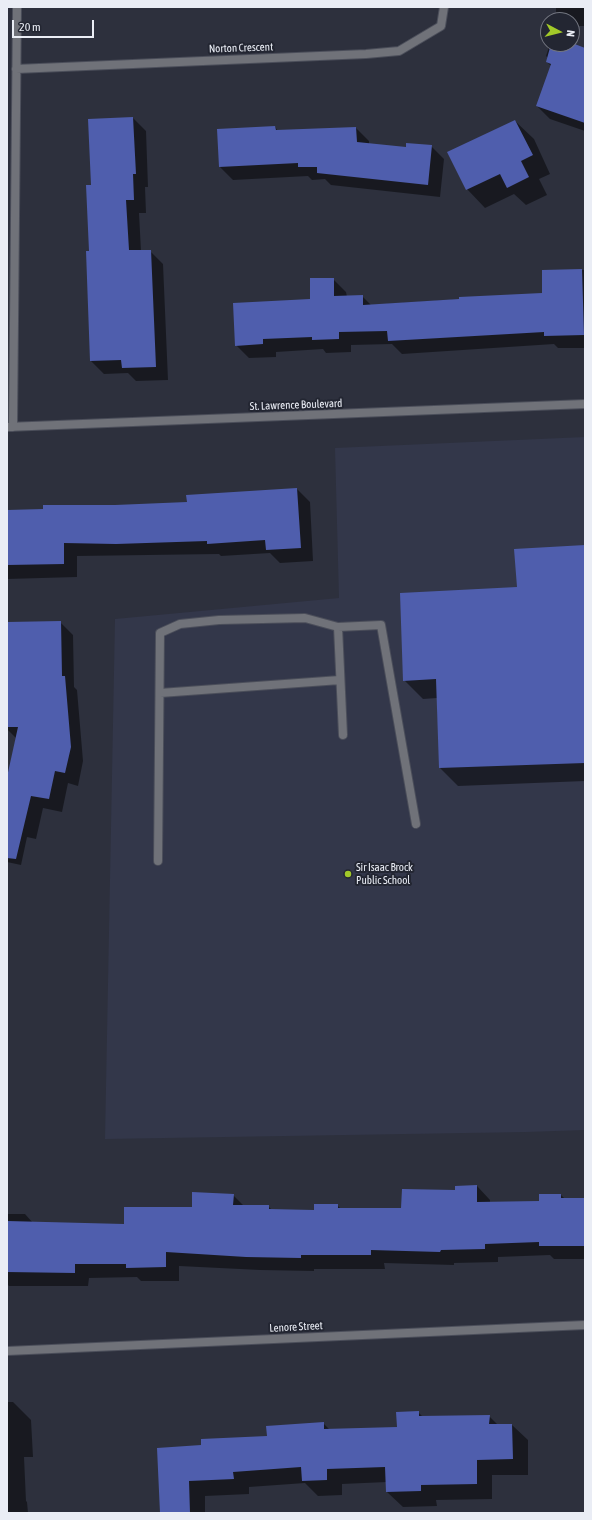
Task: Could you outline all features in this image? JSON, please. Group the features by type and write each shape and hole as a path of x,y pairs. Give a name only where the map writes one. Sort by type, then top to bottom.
{"street":[{"path":"10,427 17,7"},
{"name":"Norton Crescent","path":"16,69 399,51 441,26 444,7"},
{"name":"St. Lawrence Boulevard","path":"10,427 585,404"},
{"path":"158,862 160,633 180,624 219,620 305,618 338,627 380,625 416,824"},
{"path":"338,627 343,735"},
{"path":"160,694 340,680"},
{"name":"Lenore Street","path":"7,1351 585,1325"}],"shaded area":[{"name":"Sir Isaac Brock Public School","path":"585,437 585,1130 105,1139 115,619 339,598 335,448"}],"building":[{"path":"580,46 585,48 585,123 536,106 551,64 546,62 549,52 580,52"},
{"path":"133,117 136,174 133,174 134,200 126,200 129,250 151,250 156,367 122,368 121,360 90,361 86,251 89,251 86,185 91,185 88,119"},
{"path":"515,120 533,155 521,161 529,177 507,188 500,174 466,190 447,152"},
{"path":"275,126 276,130 356,127 357,142 406,147 406,143 432,145 428,185 317,173 317,167 298,167 298,163 219,167 217,129"},
{"path":"582,269 584,335 544,336 544,332 388,341 387,331 339,332 339,339 312,340 312,337 263,339 263,344 235,346 233,303 310,299 310,278 334,278 334,296 363,295 363,305 459,299 459,297 542,293 542,270"},
{"path":"297,488 301,548 266,550 265,540 207,544 207,541 116,544 64,543 64,564 7,565 7,510 43,509 43,505 115,505 187,502 186,495"},
{"path":"585,545 585,763 439,768 436,679 403,681 400,593 517,587 514,549"},
{"path":"61,621 62,676 65,676 71,747 65,773 55,771 49,799 31,796 16,859 7,858 7,777 18,727 7,727 7,622"},
{"path":"477,1185 477,1202 539,1201 539,1194 561,1194 561,1198 585,1198 585,1246 539,1246 539,1242 485,1244 485,1249 441,1250 440,1252 371,1250 371,1255 301,1255 301,1258 246,1257 166,1252 166,1267 126,1268 126,1264 75,1264 75,1273 7,1272 7,1221 124,1224 124,1207 192,1207 192,1192 234,1194 233,1205 269,1205 269,1209 314,1210 314,1204 338,1204 338,1208 401,1208 402,1189 455,1190 455,1186"},
{"path":"419,1411 419,1416 490,1415 489,1424 512,1424 513,1459 477,1460 477,1484 421,1485 421,1491 386,1492 385,1467 327,1469 327,1480 302,1481 301,1467 233,1472 234,1479 189,1481 190,1513 160,1513 157,1448 201,1445 201,1439 267,1436 266,1426 324,1422 324,1429 397,1427 396,1412"}],"place":[{"name":"Sir Isaac Brock Public School","path":"348,874"}]}
